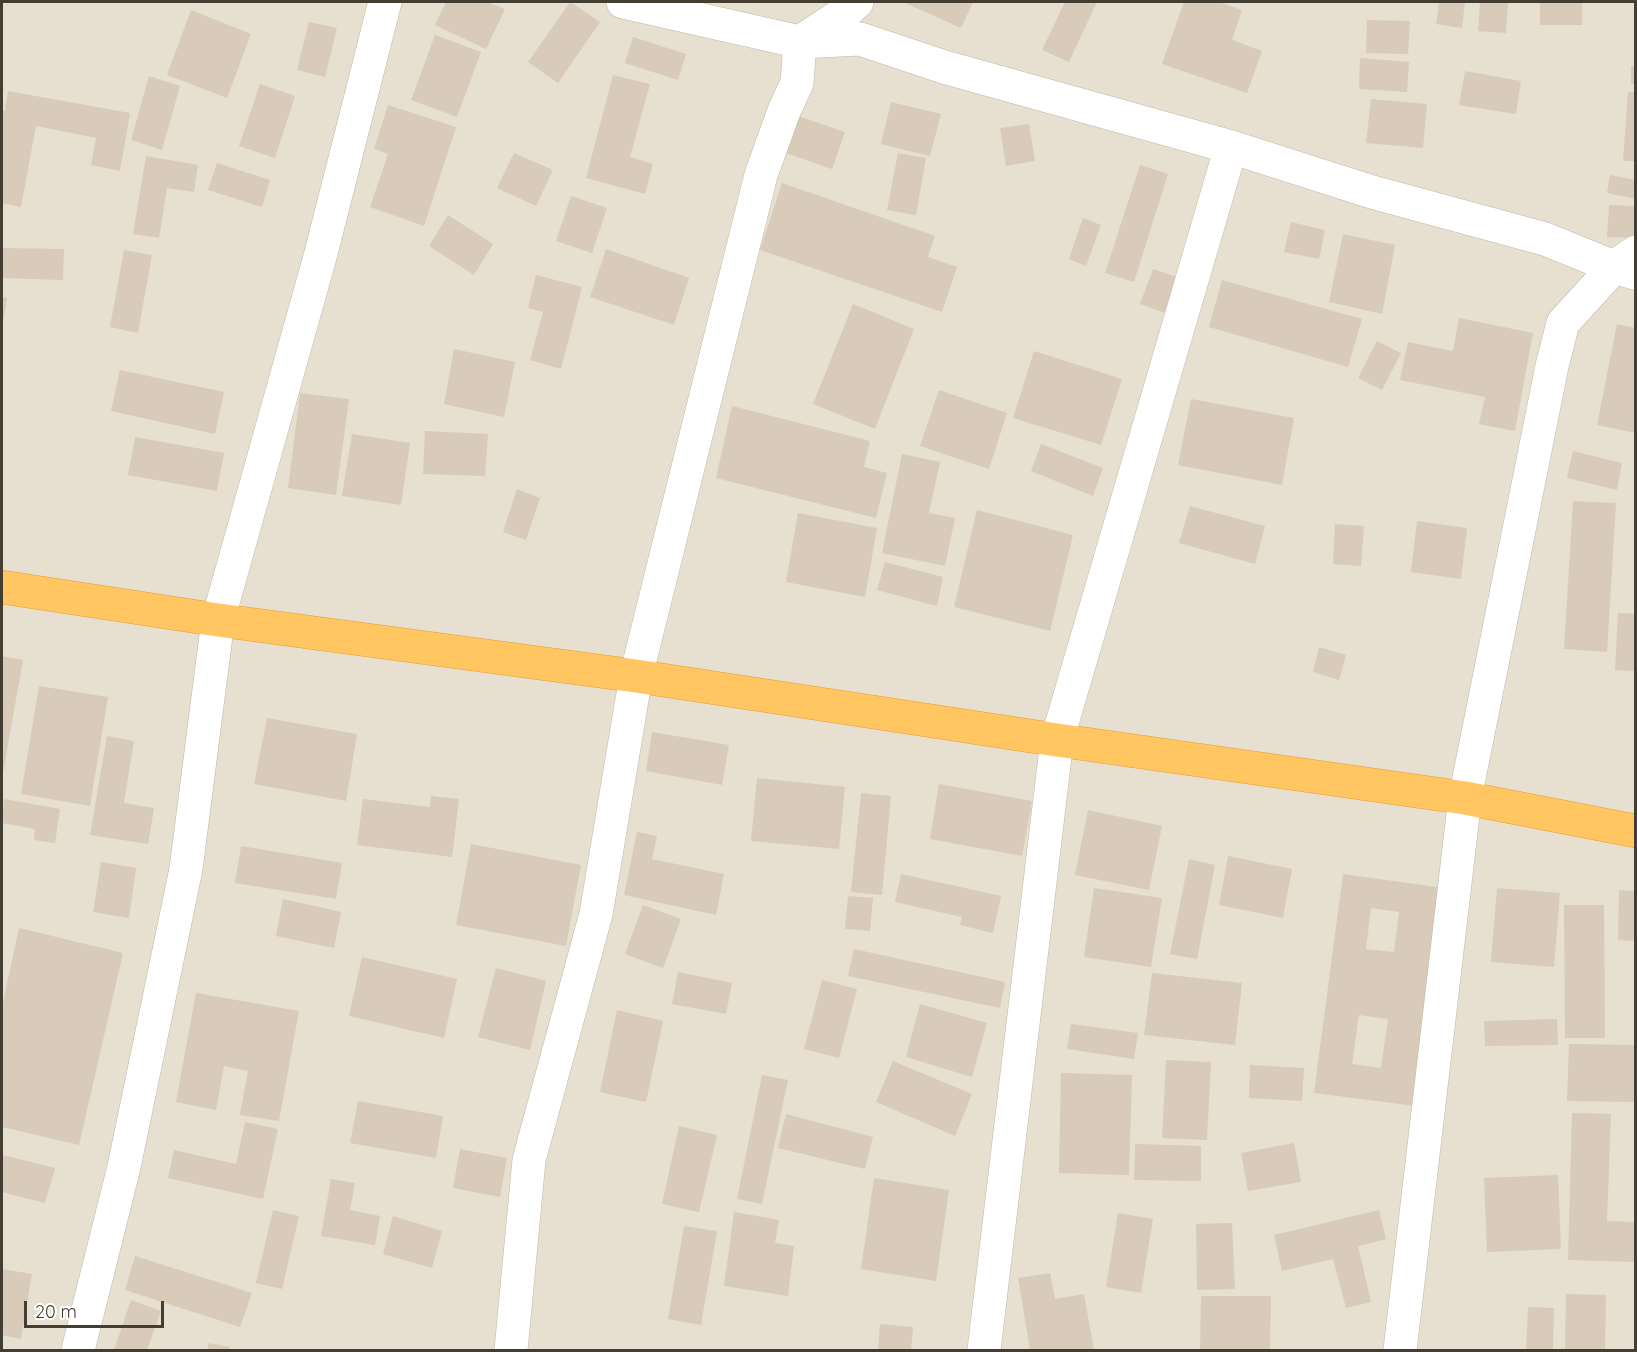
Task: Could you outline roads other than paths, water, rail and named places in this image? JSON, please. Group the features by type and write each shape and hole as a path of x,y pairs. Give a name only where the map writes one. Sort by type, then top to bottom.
{"highway":[{"path":"2,587 218,620 636,676 1057,740 1466,798 1635,831"}],"street":[{"path":"78,1350 124,1167 186,869 218,620 320,257 384,2"},
{"path":"623,2 800,42 861,39 944,67 1231,147 1372,192 1628,264"},
{"path":"800,42 857,2"},
{"path":"511,1350 529,1160 596,914 636,676 761,175 796,83 800,42"},
{"path":"984,1350 1057,740 1231,147"},
{"path":"1400,1350 1466,798 1552,366 1563,323 1628,264"}]}
